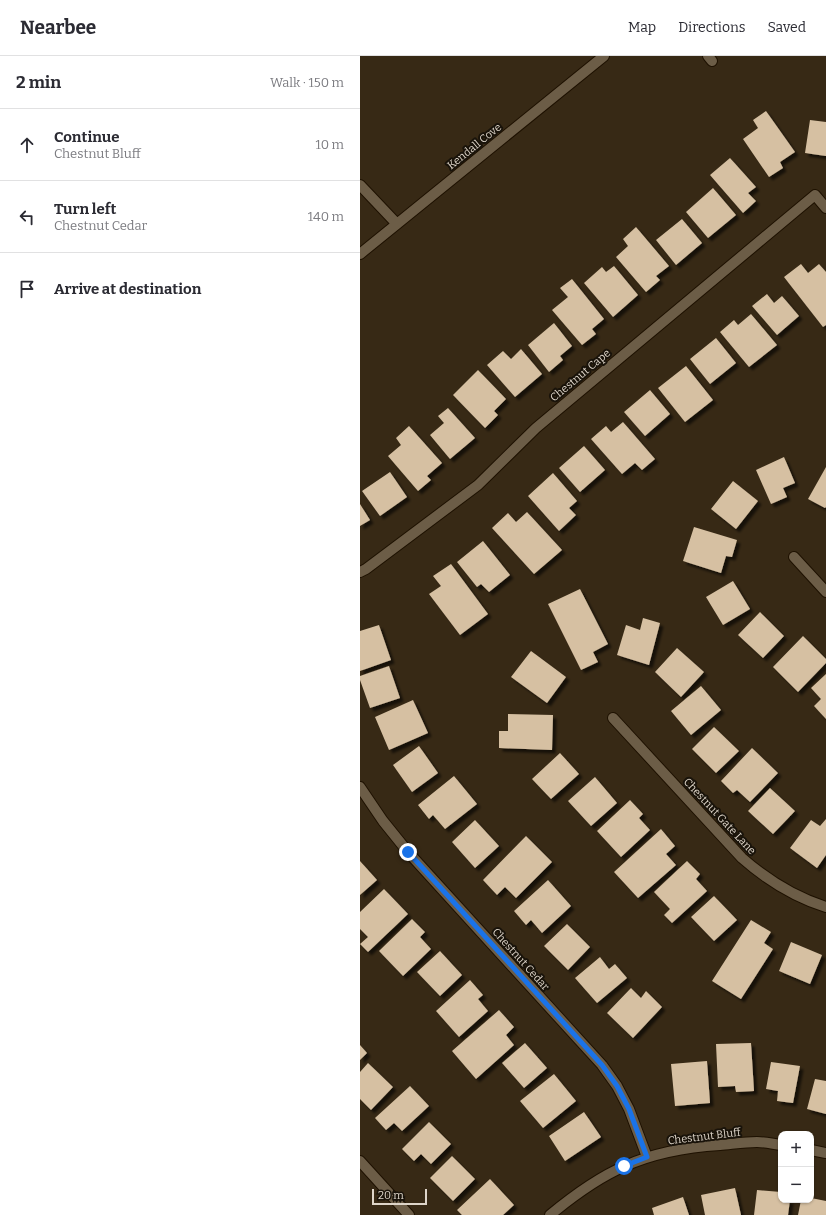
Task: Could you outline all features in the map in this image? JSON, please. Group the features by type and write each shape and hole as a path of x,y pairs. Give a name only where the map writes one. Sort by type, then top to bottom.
{"street":[{"name":"Kendall Cove","path":"360,254 604,56"},
{"path":"360,184 397,224"},
{"name":"Chestnut Cape","path":"360,572 478,485 536,428 815,195 826,208"},
{"path":"794,557 826,592"},
{"name":"Chestnut Gate Lane","path":"613,718 758,872 795,896 826,907"},
{"name":"Chestnut Cedar","path":"360,787 383,821 408,852 602,1065 617,1086 629,1109 647,1157"},
{"name":"Chestnut Bluff","path":"550,1215 572,1197 597,1180 624,1166 647,1157 703,1146 758,1142 778,1145"},
{"path":"814,1151 826,1153"},
{"path":"360,1160 409,1215"}],"building":[{"path":"766,111 795,152 780,162 783,168 769,177 743,139 758,128 753,120"},
{"path":"810,120 826,122 826,156 805,153"},
{"path":"730,158 756,187 748,193 756,201 743,213 710,175"},
{"path":"713,188 736,215 708,238 686,212"},
{"path":"682,219 702,243 676,265 656,240"},
{"path":"636,227 669,266 656,276 660,280 646,292 616,257 628,246 623,239"},
{"path":"801,264 808,273 819,264 826,272 826,325 823,327 784,277"},
{"path":"614,266 638,295 613,317 584,283 602,267 606,272"},
{"path":"572,279 604,319 592,329 596,334 582,345 552,310 568,297 560,288"},
{"path":"767,294 774,303 782,296 799,316 777,335 752,306"},
{"path":"751,314 777,345 749,367 720,332 734,320 738,325"},
{"path":"554,323 572,346 560,356 563,360 549,372 528,345"},
{"path":"716,338 736,363 710,384 690,359"},
{"path":"521,349 542,374 515,397 487,365 503,351 511,359"},
{"path":"686,366 713,400 685,422 658,388"},
{"path":"478,370 506,399 494,411 498,415 485,428 453,395"},
{"path":"650,390 670,414 645,436 624,412"},
{"path":"448,408 475,438 450,459 430,435 444,423 438,416"},
{"path":"623,422 655,459 642,470 635,463 622,474 591,439 606,426 611,432"},
{"path":"409,426 442,463 427,476 431,480 418,491 388,456 401,445 396,438"},
{"path":"584,446 605,470 580,492 559,468"},
{"path":"784,457 795,483 783,488 787,497 771,504 756,470"},
{"path":"826,467 826,507 825,508 808,499"},
{"path":"390,472 407,497 380,516 362,491"},
{"path":"553,473 577,501 569,508 576,515 559,531 528,496"},
{"path":"733,481 758,501 736,529 711,509"},
{"path":"360,504 370,520 360,526"},
{"path":"527,512 562,550 534,574 492,528 508,513 516,522"},
{"path":"694,527 737,540 732,557 726,556 721,573 683,561"},
{"path":"483,541 510,575 489,592 481,584 477,587 457,562"},
{"path":"451,564 488,614 460,635 429,594 441,586 433,576"},
{"path":"733,581 750,609 723,625 706,597"},
{"path":"580,589 608,644 593,652 598,662 581,670 548,604"},
{"path":"760,612 784,636 763,658 738,635"},
{"path":"643,618 660,623 649,665 617,655 626,625 640,630"},
{"path":"379,625 391,660 360,671 360,631"},
{"path":"803,636 826,659 826,663 798,692 773,667"},
{"path":"677,648 704,672 681,697 655,672"},
{"path":"531,651 566,677 547,703 511,677"},
{"path":"389,666 400,698 370,708 360,676"},
{"path":"826,674 826,719 814,706 821,699 811,688"},
{"path":"701,686 721,710 691,735 671,711"},
{"path":"413,700 428,733 389,750 375,717"},
{"path":"508,714 553,715 552,750 499,748 499,731 508,731"},
{"path":"714,727 739,751 716,773 692,749"},
{"path":"419,746 438,773 412,792 393,765"},
{"path":"752,748 778,773 750,802 737,790 733,793 721,781"},
{"path":"560,753 579,774 551,799 532,779"},
{"path":"454,776 477,804 445,829 433,815 429,819 418,805"},
{"path":"595,777 617,803 591,826 568,801"},
{"path":"770,788 795,811 773,834 748,811"},
{"path":"630,800 643,814 639,818 650,830 621,857 597,831"},
{"path":"826,819 826,855 817,868 790,848 811,820 820,826"},
{"path":"475,820 499,846 475,868 452,842"},
{"path":"661,829 675,846 666,854 676,865 638,898 614,872"},
{"path":"526,836 552,862 516,898 505,887 497,895 483,880"},
{"path":"360,861 377,880 360,895"},
{"path":"687,861 700,874 696,879 707,891 672,923 664,915 670,909 654,892"},
{"path":"548,880 571,906 542,933 531,920 526,925 514,911"},
{"path":"384,889 408,914 368,952 360,944 368,937 360,929 360,912"},
{"path":"714,896 737,920 714,941 691,917"},
{"path":"412,919 425,932 420,937 431,949 403,976 379,951"},
{"path":"751,920 771,932 764,943 773,949 741,999 712,981"},
{"path":"567,924 590,947 568,970 544,946"},
{"path":"791,942 822,955 810,984 779,971"},
{"path":"440,951 462,975 440,996 417,972"},
{"path":"600,957 609,969 615,964 627,978 597,1003 575,978"},
{"path":"470,980 483,995 478,999 488,1011 459,1037 436,1011"},
{"path":"631,988 641,998 646,991 662,1007 633,1038 607,1013"},
{"path":"499,1010 514,1027 506,1035 514,1045 476,1079 452,1051"},
{"path":"525,1043 547,1068 524,1088 502,1063"},
{"path":"751,1043 754,1091 736,1092 735,1086 718,1087 716,1044"},
{"path":"360,1045 367,1053 360,1060"},
{"path":"707,1061 710,1103 675,1106 671,1064"},
{"path":"771,1062 800,1066 793,1103 777,1101 778,1091 766,1089"},
{"path":"368,1063 393,1087 371,1110 360,1099 360,1072"},
{"path":"554,1074 576,1101 543,1128 520,1101"},
{"path":"815,1079 826,1081 826,1114 807,1109"},
{"path":"410,1086 429,1106 402,1131 394,1123 386,1130 375,1118"},
{"path":"584,1112 601,1137 565,1161 549,1136"},
{"path":"429,1122 451,1144 431,1164 421,1154 414,1161 402,1149"},
{"path":"452,1156 475,1179 453,1201 430,1178"},
{"path":"490,1179 514,1205 503,1215 462,1215 457,1210"},
{"path":"735,1188 741,1215 705,1215 701,1195"},
{"path":"757,1190 778,1192 778,1203 790,1203 788,1215 754,1215"},
{"path":"683,1197 689,1215 654,1215 652,1208"},
{"path":"814,1199 826,1201 826,1215 798,1215 800,1203 814,1203"}],"route":[{"path":"408,852 602,1065 617,1086 629,1109 647,1157 624,1166"}]}
